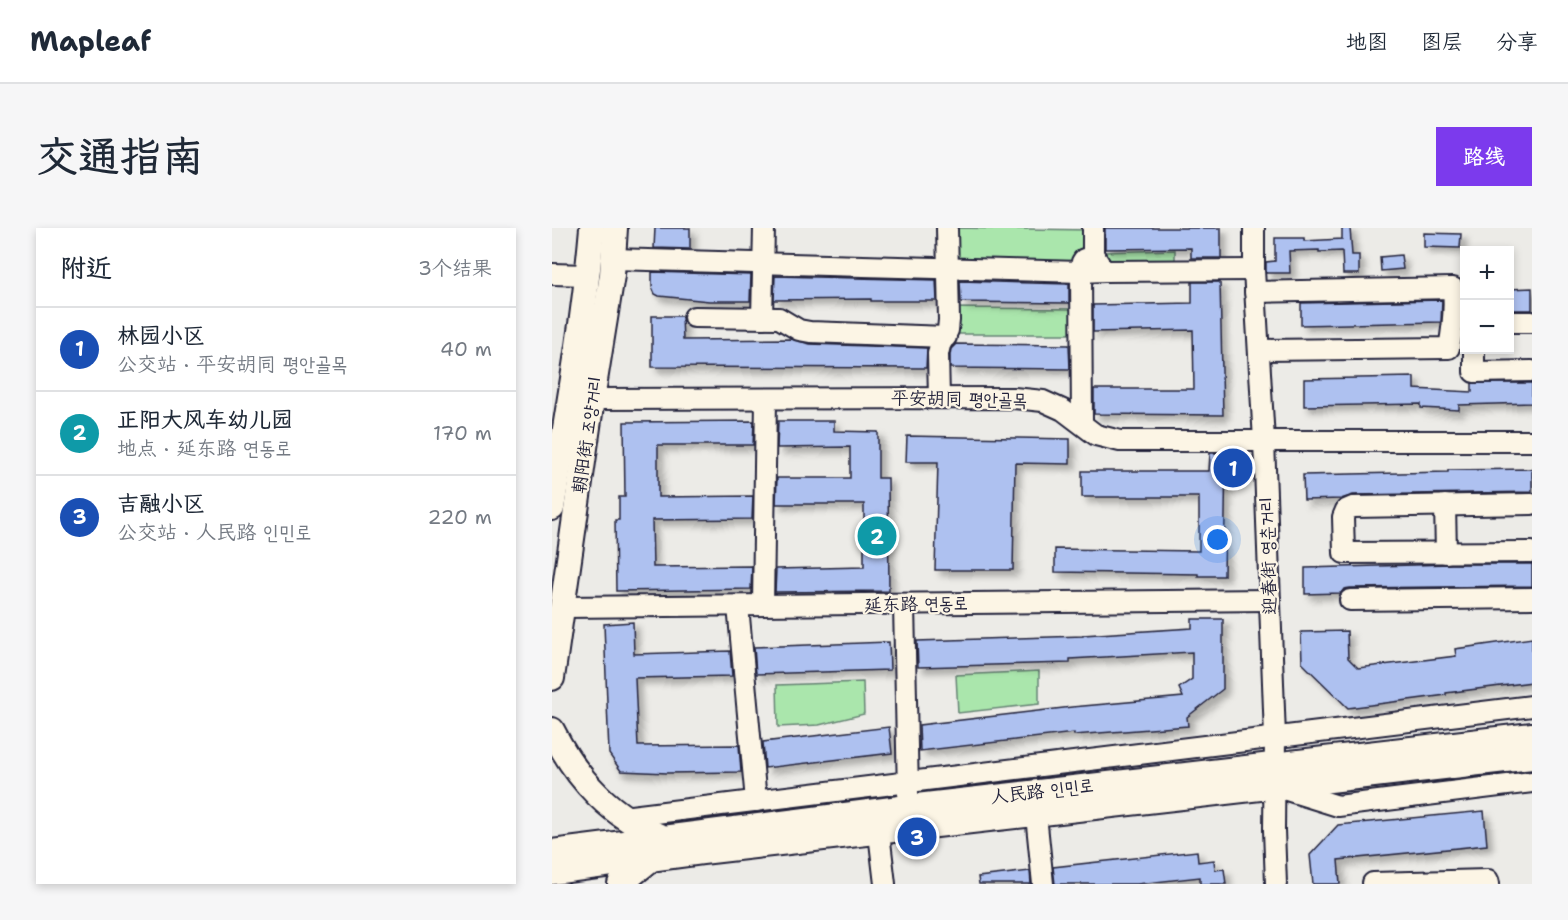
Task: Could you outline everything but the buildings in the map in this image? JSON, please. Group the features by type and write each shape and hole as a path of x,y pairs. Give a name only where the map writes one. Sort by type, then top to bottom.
{"main road":[{"name":"朝阳街 조양거리","path":"552,508 570,399 592,228"},
{"name":"朝阳街 조양거리","path":"552,678 612,275 615,228"},
{"path":"552,730 578,775 592,791 623,817 664,838"},
{"name":"人民路 인민로","path":"552,872 1036,815 1532,735"},
{"name":"人民路 인민로","path":"552,852 908,807 1274,775 1532,757"},
{"path":"620,884 650,860"}],"street":[{"path":"762,318 764,228"},
{"path":"939,398 938,354 940,345 946,336 949,320 947,228"},
{"path":"1093,228 1093,254 1104,271"},
{"name":"迎春街 영춘거리","path":"1254,228 1275,737 1276,884"},
{"path":"1082,423 1081,272 1082,261 1093,254"},
{"path":"613,259 1081,272 1254,270"},
{"path":"552,274 587,275"},
{"path":"1255,292 1453,288 1455,304 1449,348 1259,350"},
{"path":"694,317 778,318 799,330 810,332 946,336"},
{"path":"1514,322 1532,322"},
{"path":"1474,354 1474,372 1532,371"},
{"name":"平安胡同 평안골목","path":"592,399 1014,398 1043,401 1063,410 1096,435 1120,441 1532,441"},
{"path":"763,605 766,399"},
{"path":"1532,504 1353,507 1346,510 1344,517 1344,553 1532,552"},
{"path":"1445,505 1446,552"},
{"path":"1350,600 1532,598"},
{"name":"延东路 연동로","path":"562,607 1270,600"},
{"path":"904,605 908,807"},
{"path":"738,606 756,801"},
{"path":"623,817 1532,706"},
{"path":"1274,775 1338,806 1532,782"},
{"path":"1036,815 1043,884"},
{"path":"879,833 885,884"},
{"path":"1373,883 1488,880 1489,884"}],"green space":[{"path":"952,228 1089,230 1089,253 1074,266 952,265"},
{"path":"1175,250 1175,263 1110,267 1101,252"},
{"path":"953,308 1078,309 1078,329 1071,334 953,334"},
{"path":"1039,671 1039,704 958,713 956,675"},
{"path":"863,682 864,714 819,725 778,727 777,685"}],"place":[{"name":"林园小区","path":"1233,468"},
{"name":"正阳大风车幼儿园","path":"877,536"},
{"name":"吉融小区","path":"917,837"}]}
